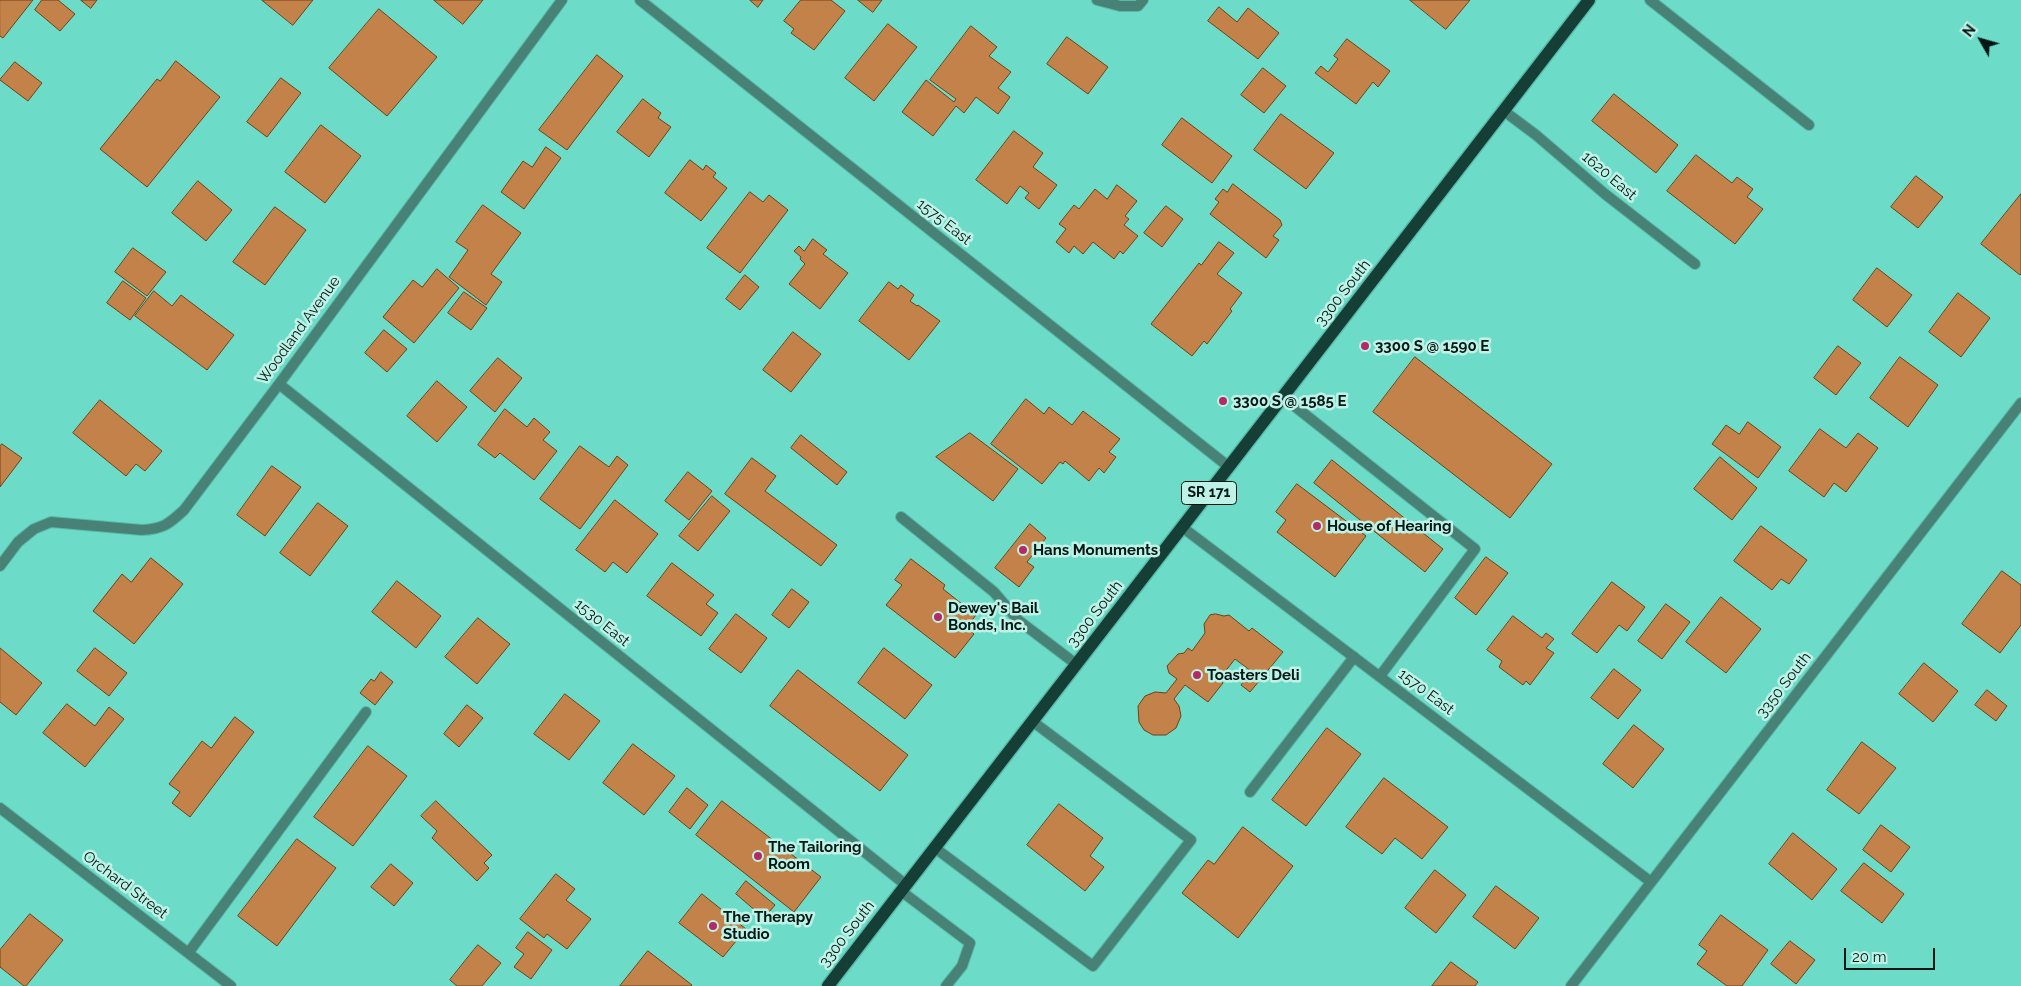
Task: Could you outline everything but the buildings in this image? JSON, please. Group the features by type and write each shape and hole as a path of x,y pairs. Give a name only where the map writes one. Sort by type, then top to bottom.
{"main road":[{"name":"3300 South","path":"828,986 1589,0"}],"street":[{"name":"Woodland Avenue","path":"0,566 18,542 34,530 51,522 156,530 170,524 184,510 562,0"},
{"name":"1575 East","path":"640,0 1229,467"},
{"path":"1097,0 1120,6 1138,6 1143,0"},
{"path":"1650,0 1810,125"},
{"name":"1620 East","path":"1504,111 1536,135 1605,194 1695,264"},
{"name":"1530 East","path":"279,384 970,943 962,966 946,986"},
{"path":"1283,397 1475,549 1380,676"},
{"name":"3350 South","path":"1571,986 2021,403"},
{"path":"901,517 994,592 1018,620 1076,664"},
{"name":"1570 East","path":"1182,527 1651,882"},
{"path":"1250,792 1354,657"},
{"path":"189,952 366,712"},
{"path":"935,848 1093,966 1191,840 1032,721"},
{"name":"Orchard Street","path":"0,808 231,986"}],"place":[{"name":"3300 S @ 1590 E","path":"1365,346"},
{"name":"3300 S @ 1585 E","path":"1223,401"},
{"name":"House of Hearing","path":"1317,526"},
{"name":"Hans Monuments","path":"1023,550"},
{"name":"Dewey's Bail Bonds, Inc.","path":"938,617"},
{"name":"Toasters Deli","path":"1197,675"},
{"name":"The Tailoring Room","path":"758,856"},
{"name":"The Therapy Studio","path":"713,926"}]}
